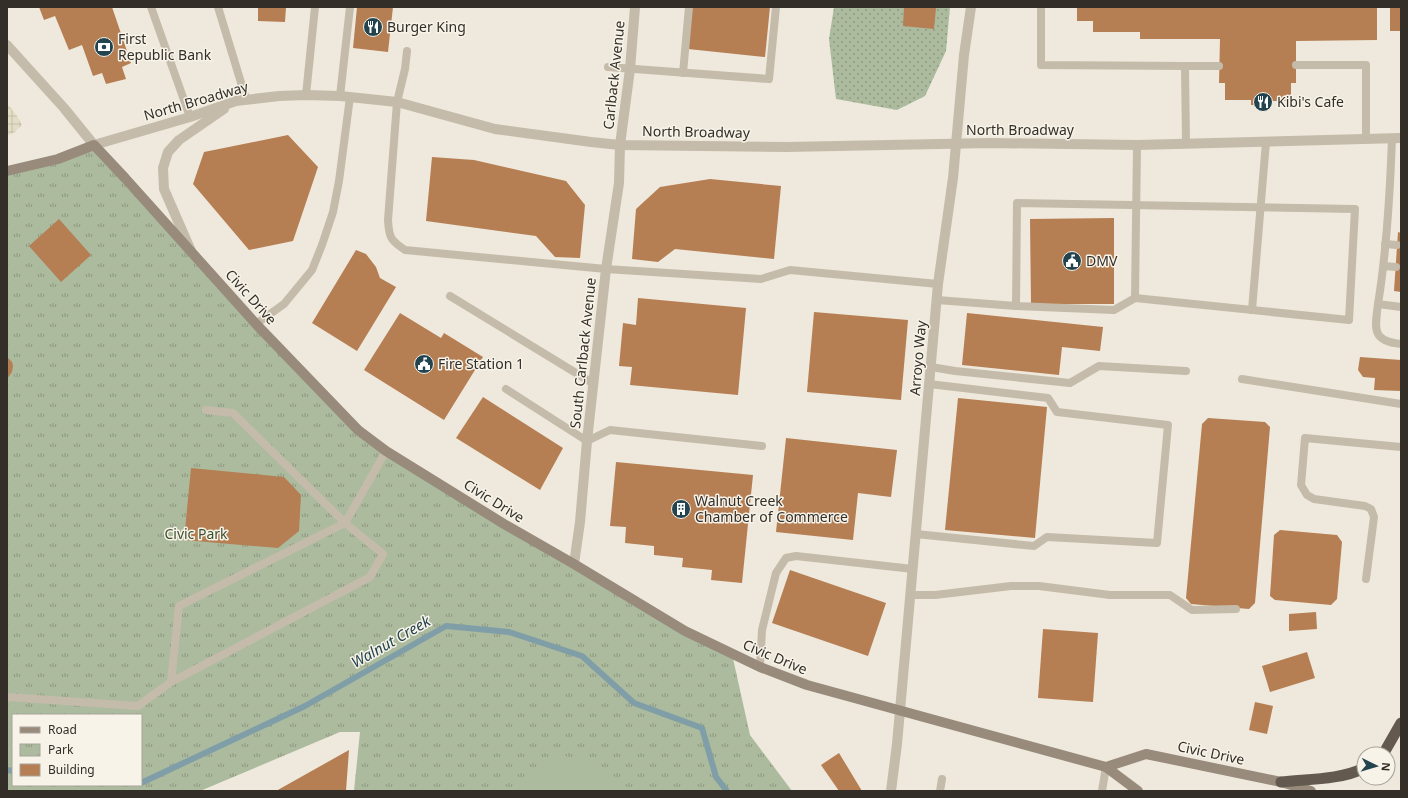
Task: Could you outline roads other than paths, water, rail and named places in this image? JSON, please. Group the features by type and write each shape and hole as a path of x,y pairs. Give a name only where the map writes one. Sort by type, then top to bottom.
{"highway":[{"path":"1387,746 1401,724"},
{"path":"1281,782 1337,776 1356,772"}],"main road":[{"name":"North Broadway","path":"7,171 58,159 94,145"},
{"name":"Civic Drive","path":"94,145 256,324 358,430 386,451 504,524 574,564 685,632 760,667 807,685 900,712 1106,767 1138,791"},
{"name":"Civic Drive","path":"1106,767 1146,754 1281,782 1311,791"}],"street":[{"name":"Carlback Avenue","path":"620,145 630,69 635,7"},
{"name":"Arroyo Way","path":"891,791 911,595 938,284 952,178 964,55 971,7"},
{"name":"Civic Drive","path":"7,45 64,108 94,145"},
{"name":"North Broadway","path":"94,145 190,117 241,100 306,95 345,96 397,102 495,128 620,145 786,148 990,143 1137,145 1396,138"},
{"path":"193,254 164,189 163,168 168,152 180,140 241,100"},
{"name":"South Carlback Avenue","path":"574,564 580,522 587,441 606,269 619,183 620,145"}],"lane":[{"path":"151,7 190,117"},
{"path":"218,7 241,100"},
{"path":"306,95 316,7"},
{"path":"256,324 284,304 312,270 333,212 339,181 350,7"},
{"path":"684,73 689,7"},
{"path":"608,67 769,79 776,7"},
{"path":"1041,7 1041,65 1219,66"},
{"path":"406,50 405,69 397,102 388,220 388,232 394,242 405,250 606,269 761,279 790,270 938,284"},
{"path":"1296,65 1366,65 1366,139"},
{"path":"1185,66 1186,144"},
{"path":"1396,138 1391,174 1384,266 1375,326 1376,332 1384,340 1389,343 1400,344"},
{"path":"1252,310 1266,142"},
{"path":"1135,298 1137,145"},
{"path":"937,300 1016,306 1114,310 1135,298 1349,320 1355,209 1017,203 1016,306"},
{"path":"1386,244 1397,245"},
{"path":"1384,266 1396,267"},
{"path":"450,296 594,384"},
{"path":"1378,304 1401,307"},
{"path":"931,368 1070,383 1099,366 1186,371"},
{"path":"1242,379 1401,404"},
{"path":"916,534 1034,546 1047,536 1157,543 1168,425 1057,412 1048,398 929,384"},
{"path":"506,389 587,441 610,430 762,446"},
{"path":"7,697 138,706 171,682 370,577 383,554 346,523 233,412 206,410"},
{"path":"1366,580 1374,517 1371,508 1314,499 1307,495 1301,485 1305,438 1401,448"},
{"path":"171,682 179,606 346,523 386,451"},
{"path":"760,667 762,630 776,573 786,558 796,556 913,569"},
{"path":"911,595 935,595 1011,586 1039,586 1110,595 1170,595 1192,610 1236,609"},
{"path":"1102,791 1106,767"},
{"path":"940,791 942,779"}],"waterway":[{"name":"Walnut Creek","path":"142,783 305,706 446,626 509,632 582,656 634,703 702,728 716,777 727,791"},
{"name":"Walnut Creek","path":"7,770 12,771"}],"place":[{"name":"Burger King","path":"373,27"},
{"name":"First Republic Bank","path":"104,47"},
{"name":"Kibi's Cafe","path":"1263,102"},
{"name":"DMV","path":"1072,261"},
{"name":"Fire Station 1","path":"424,364"},
{"name":"Walnut Creek Chamber of Commerce","path":"681,509"}],"park label":[{"name":"Civic Park","path":"196,534"}]}
